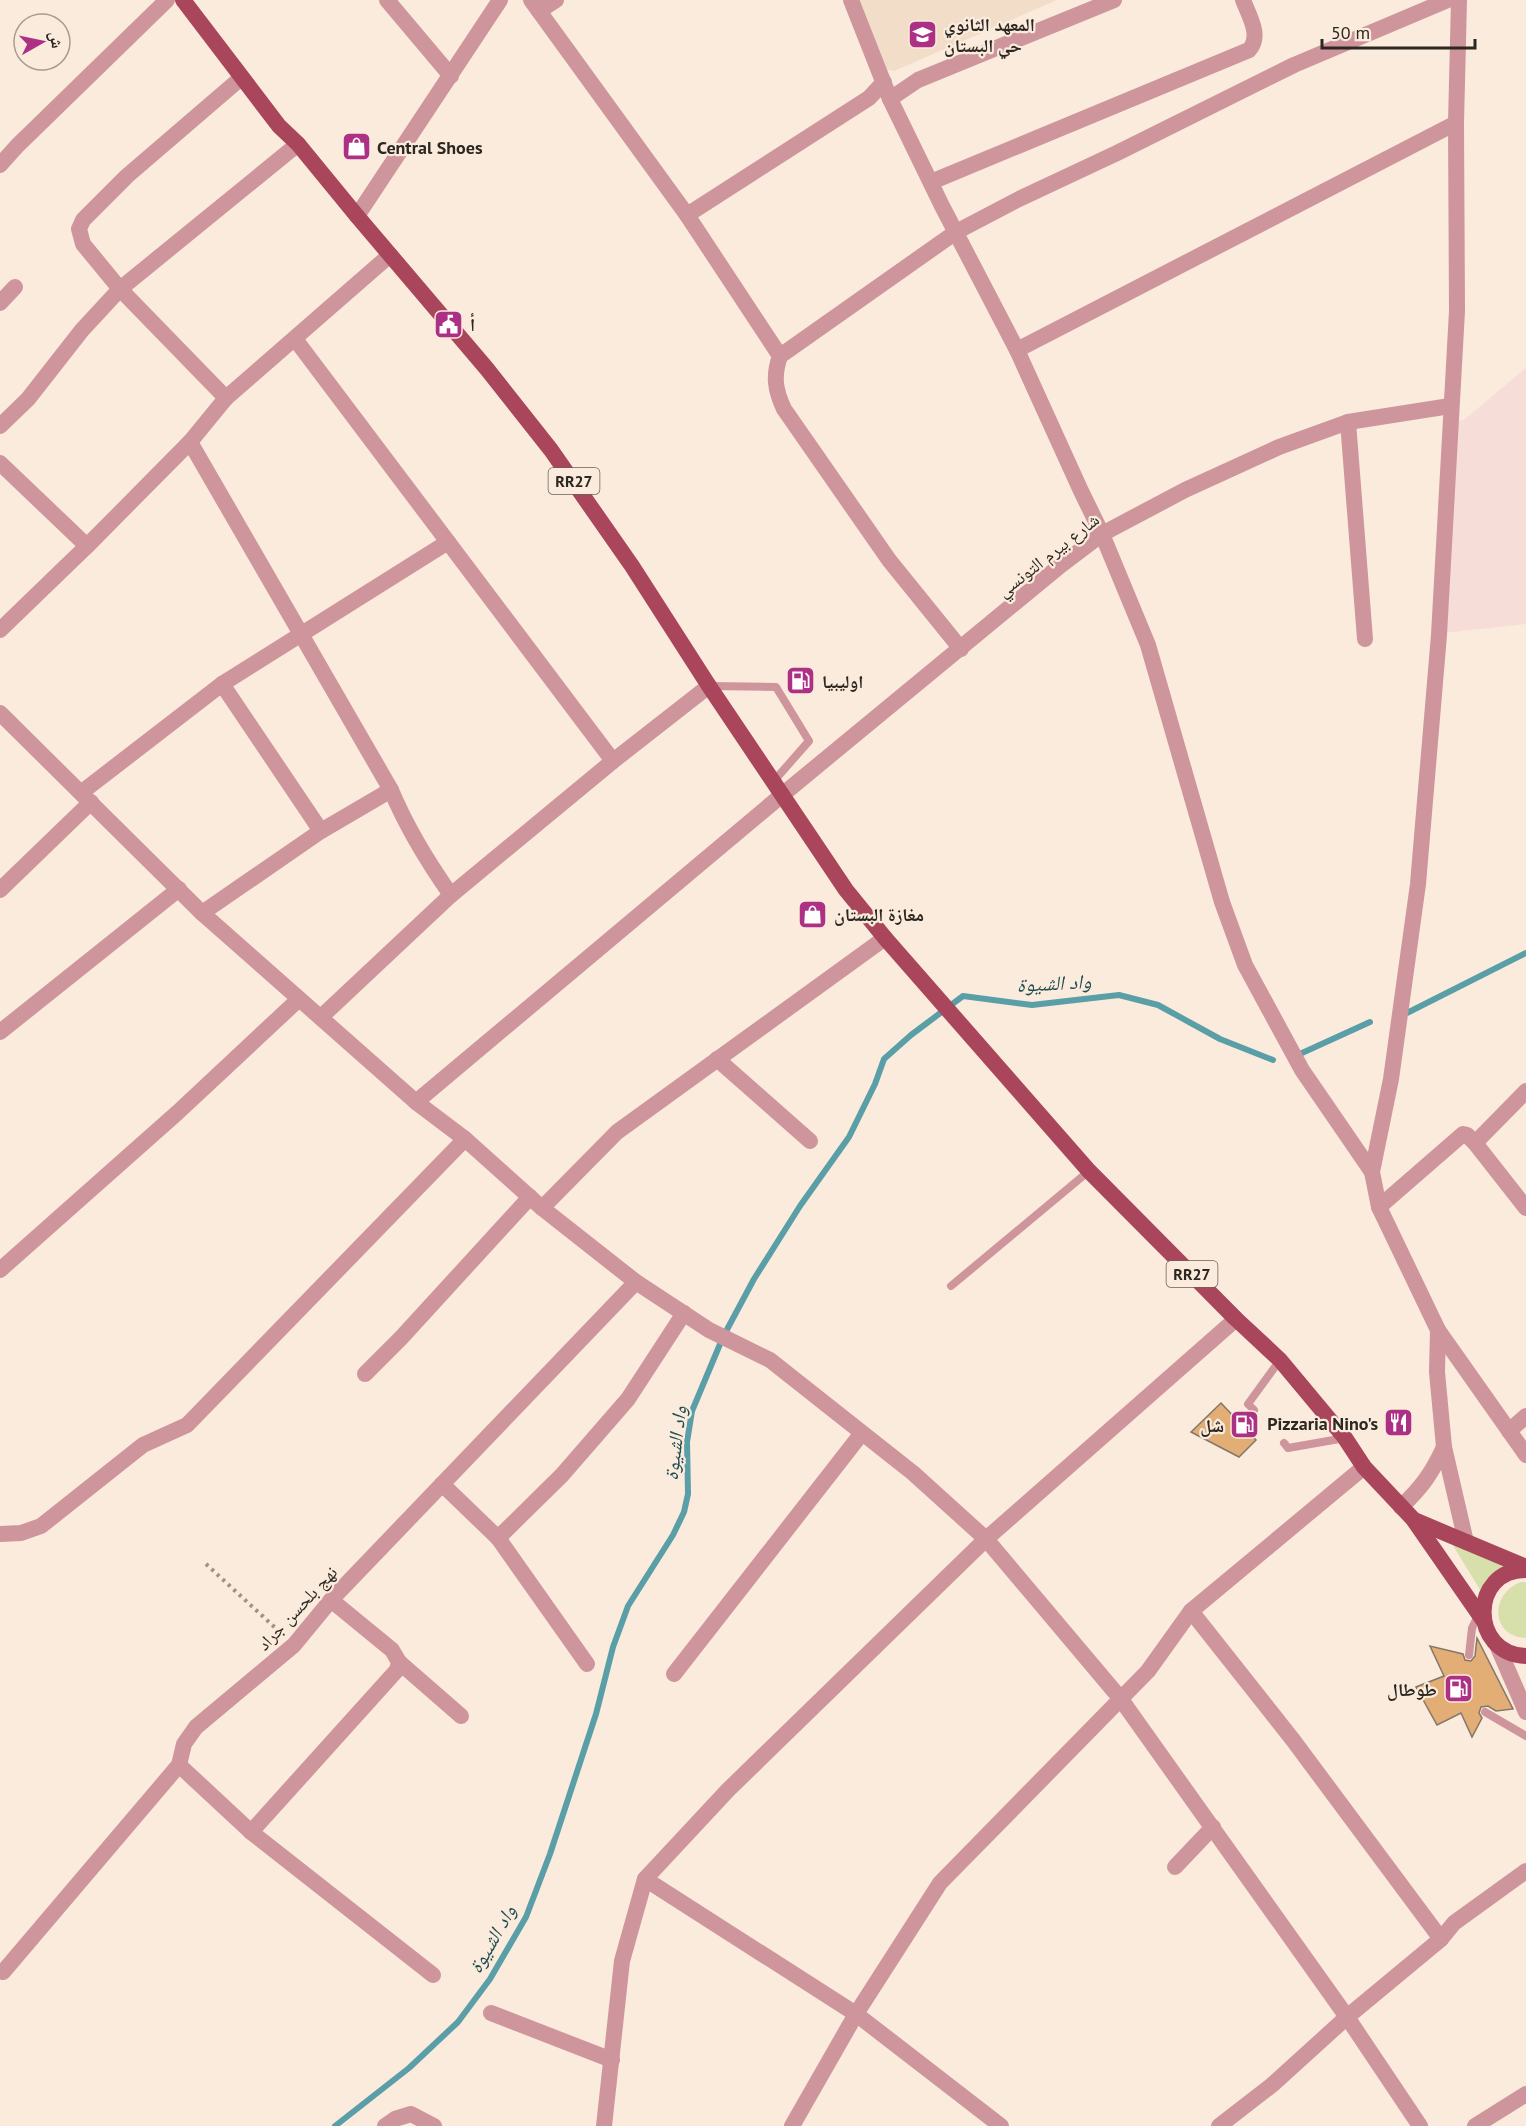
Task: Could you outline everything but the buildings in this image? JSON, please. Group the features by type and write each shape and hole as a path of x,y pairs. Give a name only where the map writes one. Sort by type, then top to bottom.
{"main road":[{"name":"RR27","path":"183,0 279,126 298,144 487,369 551,450 626,556 709,686 846,890 966,1032 1089,1171 1236,1319 1280,1360 1345,1438 1364,1467 1407,1513 1481,1617 1488,1633 1497,1645"},
{"name":"RR27","path":"1407,1513 1526,1569"},
{"name":"RR27","path":"1481,1617 1485,1600 1495,1583 1505,1574 1526,1569"},
{"path":"1497,1645 1513,1654 1526,1656"}],"street":[{"path":"0,165 167,0"},
{"path":"387,0 451,76"},
{"path":"357,216 500,0"},
{"path":"556,0 535,5 687,215 780,356"},
{"path":"851,0 890,99 1017,350 1102,534 1148,645 1222,902 1245,965 1302,1070 1372,1172"},
{"path":"890,99 918,80 1114,0"},
{"path":"931,182 1249,50 1255,44 1256,37 1243,0"},
{"path":"961,649 889,560 784,409 775,386 776,369 780,356 956,232 1294,65 1448,0"},
{"path":"1459,0 1456,123 1457,311 1439,624 1418,884 1390,1079 1372,1172 1379,1207 1438,1330 1526,1455"},
{"path":"226,398 120,289 82,244 79,228 83,220 127,176 241,78"},
{"path":"687,215 869,98 884,82"},
{"path":"1017,350 1456,123"},
{"path":"0,426 28,399 82,330 120,289 298,144"},
{"path":"0,630 190,442 226,398 390,255"},
{"path":"0,303 15,287"},
{"path":"295,339 613,761"},
{"name":"شارع بيرم التونسي","path":"416,1102 777,788 961,649 1061,565 1102,534 1185,490 1279,447 1348,422 1450,406"},
{"path":"1348,422 1365,639"},
{"path":"190,442 391,790 407,828 451,895"},
{"path":"0,463 87,546"},
{"path":"0,890 87,797 222,684 448,542"},
{"path":"222,684 321,831"},
{"path":"321,1017 451,895 613,761 709,686"},
{"path":"0,713 202,913 416,1102 465,1139 536,1202 636,1282 709,1330 770,1360 950,1504 986,1539 1120,1698 1347,2017 1420,2126"},
{"path":"202,913 321,831 391,790"},
{"path":"0,1032 179,889"},
{"path":"365,1374 536,1202 618,1132 885,938"},
{"path":"0,1270 177,1113 298,999"},
{"path":"717,1059 810,1141"},
{"path":"1475,1143 1526,1091"},
{"path":"1379,1207 1460,1135 1467,1135 1526,1208"},
{"path":"0,1534 21,1533 41,1526 143,1445 186,1425 465,1139"},
{"name":"نهج بلحسن جراد","path":"3,1972 179,1765 184,1744 196,1727 294,1645 331,1600 636,1282"},
{"path":"498,1538 562,1475 628,1399 684,1313"},
{"path":"604,2126 622,1961 645,1879 728,1790 986,1539 1236,1319"},
{"path":"1438,1330 1437,1372 1444,1447 1466,1542"},
{"path":"1509,1431 1526,1416"},
{"path":"674,1674 862,1433"},
{"path":"1407,1513 1434,1470 1444,1447"},
{"path":"792,2126 856,2014 940,1883 1148,1671 1191,1611 1364,1467"},
{"path":"442,1484 498,1538 587,1664"},
{"path":"331,1600 392,1650 399,1662 461,1716"},
{"path":"1191,1611 1293,1740 1441,1940"},
{"path":"1497,1645 1526,1712"},
{"path":"251,1832 397,1670 399,1662"},
{"path":"179,1765 251,1832 433,1975"},
{"path":"1175,1867 1213,1827"},
{"path":"1219,2126 1272,2085 1347,2017 1441,1940 1454,1923 1526,1871"},
{"path":"645,1879 856,2014 1001,2126"},
{"path":"491,2013 612,2060"},
{"path":"1475,2126 1526,2094"},
{"path":"385,2126 395,2119 411,2114 434,2126"}],"lane":[{"path":"709,686 776,687 809,741 777,788"},
{"path":"951,1286 1089,1171"},
{"path":"1254,1410 1248,1404 1280,1360"},
{"path":"1284,1443 1288,1448 1345,1438"},
{"path":"1469,1655 1472,1628 1481,1617"},
{"path":"1485,1712 1526,1736"}],"path":[{"path":"206,1564 294,1645"}],"shaded area":[{"name":"المعهد الثانوي حي البستان","path":"853,0 1057,0 894,71 880,68"},
{"path":"1526,368 1526,624 1444,633 1449,422 1464,420"}],"green space":[{"path":"1452,1544 1510,1567 1484,1596"},
{"path":"1521,1582 1526,1582 1526,1638 1514,1636 1506,1631 1498,1614 1503,1596"}],"waterway":[{"name":"واد الشيوة","path":"1403,1015 1526,953"},
{"name":"واد الشيوة","path":"335,2126 409,2068 458,2022 490,1979 526,1917 550,1854 596,1714 613,1647 628,1606 673,1535 684,1512 688,1494 687,1442 692,1411 723,1337 754,1279 800,1206 849,1137 875,1084 884,1059 911,1035 963,996 1032,1005 1119,995 1158,1005 1220,1039 1273,1060"},
{"name":"واد الشيوة","path":"1302,1053 1370,1022"}],"place":[{"name":"المعهد الثانوي حي البستان","path":"923,34"},
{"name":"Central Shoes","path":"356,147"},
{"name":"أ","path":"449,324"},
{"name":"اوليبيا","path":"801,681"},
{"name":"مغازة البستان","path":"813,914"},
{"name":"Pizzaria Nino's","path":"1399,1423"},
{"name":"شل","path":"1245,1425"},
{"name":"طوطال","path":"1458,1689"}]}
